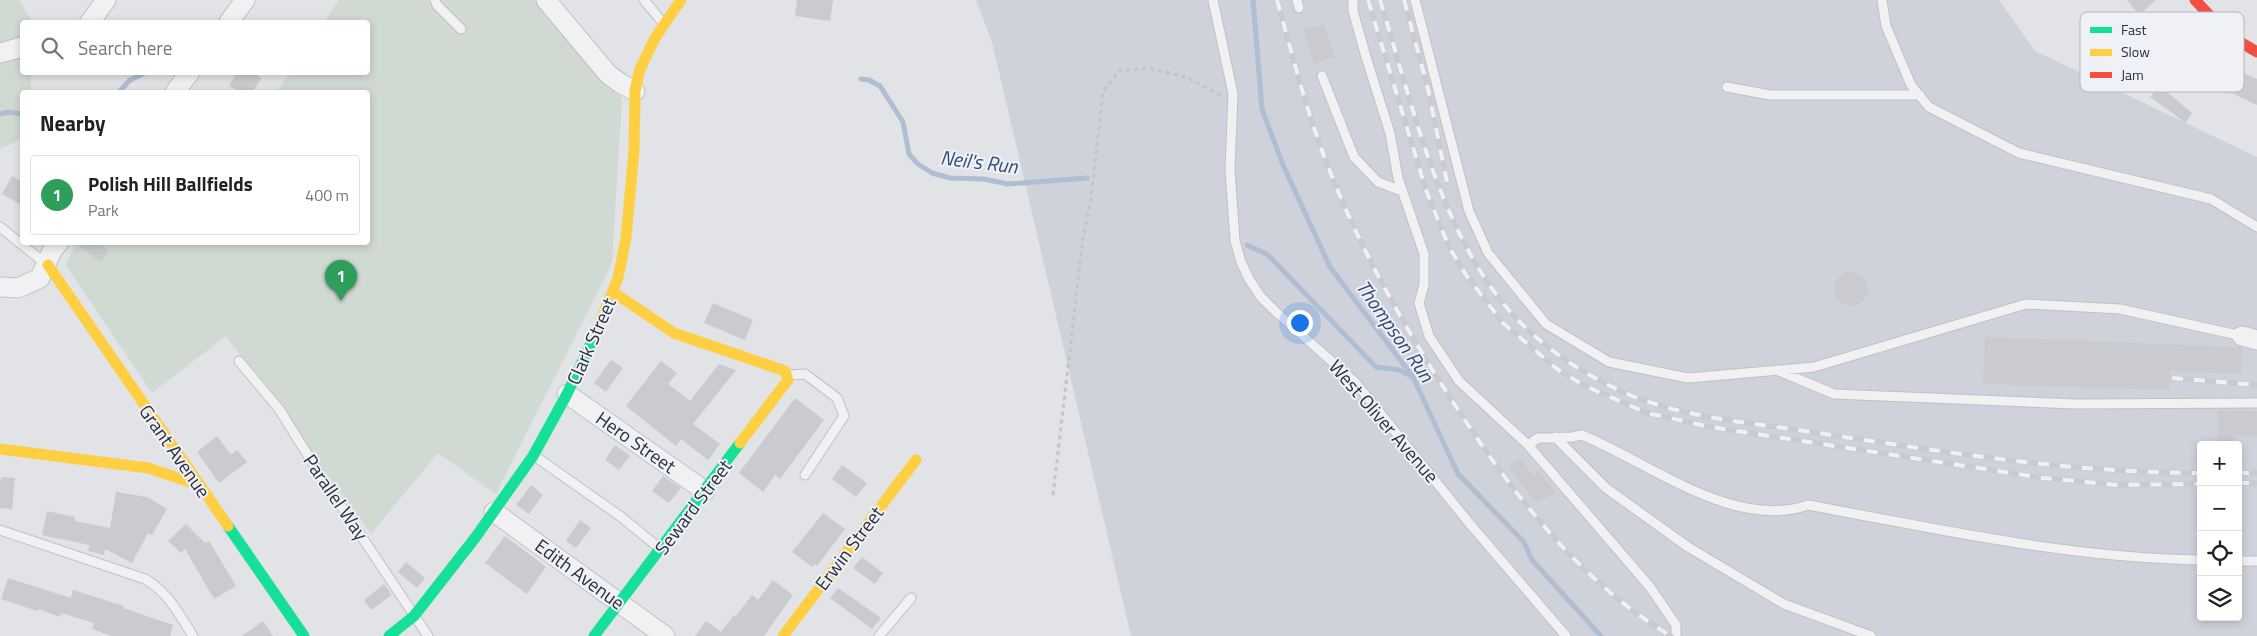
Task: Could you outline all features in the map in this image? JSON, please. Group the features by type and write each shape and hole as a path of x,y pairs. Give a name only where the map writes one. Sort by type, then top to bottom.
{"street":[{"path":"91,20 106,0"},
{"path":"230,20 245,0"},
{"path":"546,0 608,74 635,91"},
{"name":"Clark Street","path":"389,636 414,616 494,512 533,456 567,394 613,292 622,262 630,206 635,91 640,69 647,52 680,0"},
{"path":"2195,0 2206,12"},
{"path":"2244,44 2257,52"},
{"path":"0,53 20,48"},
{"path":"176,90 188,75"},
{"path":"0,287 18,288 40,278 57,245"},
{"name":"Grant Avenue","path":"48,265 299,634"},
{"path":"613,292 674,333 760,360 781,368 787,375"},
{"name":"Seward Street","path":"594,636 785,385 787,375"},
{"name":"Hero Street","path":"567,394 704,491"},
{"path":"0,449 148,468 199,485"},
{"name":"Erwin Street","path":"783,636 916,460"},
{"name":"Edith Avenue","path":"494,512 664,636"}],"lane":[{"path":"435,0 437,5 460,29"},
{"path":"644,0 664,24"},
{"name":"West Oliver Avenue","path":"1213,0 1231,77 1233,102 1230,170 1234,233 1241,262 1249,279 1261,297 1276,312 1355,382 1470,524 1566,636"},
{"path":"1353,0 1353,11 1390,133 1398,178 1424,254 1424,285 1419,303 1429,336 1459,381 1528,445 1650,587 1676,625 1676,636"},
{"path":"1415,0 1469,211 1488,253 1546,324 1609,362 1688,378 1814,367 2026,304 2120,309 2250,338"},
{"path":"1418,16 1419,0"},
{"path":"1882,0 1886,26 1911,85 1929,106 2019,153 2211,199 2257,227"},
{"path":"1322,76 1354,157 1378,182 1402,191"},
{"path":"1727,87 1770,95 1920,95"},
{"path":"0,237 2,227 20,242"},
{"path":"24,245 48,265"},
{"name":"Parallel Way","path":"238,361 279,409 319,474 428,636"},
{"path":"1776,370 1834,394 2076,404 2257,403"},
{"path":"787,375 805,374 837,398 844,416 805,475"},
{"path":"1528,445 1538,438 1582,435 1670,480 1745,509 1794,510 1808,505 2096,555 2155,560 2197,560"},
{"path":"1555,437 1606,488 1688,547 1784,604 1871,636"},
{"path":"533,456 620,516 661,549"},
{"path":"0,530 145,578 165,594 193,636"},
{"path":"2242,561 2257,561"},
{"path":"879,636 911,598"}],"path":[{"path":"1053,495 1083,238 1091,198 1103,92 1119,71 1148,68 1186,77 1233,102"}],"shaded area":[{"path":"0,0 19,0 31,20 20,20 20,75 31,75 31,90 20,90 20,140 0,149"},
{"path":"339,0 536,0 622,98 612,263 496,494 438,453 371,534 226,336 152,393 66,265 75,245 370,245 370,90 278,90 289,75 370,75 370,20 325,20"},
{"path":"976,0 1999,0 2035,51 2080,72 2080,92 2121,92 2257,157 2257,636 1131,636 992,42"}],"building":[{"path":"797,0 833,0 830,21 795,16"},
{"path":"2127,0 2156,0 2142,12 2137,12"},
{"path":"1324,24 1335,57 1314,64 1303,30"},
{"path":"2244,73 2257,79 2257,105 2229,92 2244,92"},
{"path":"235,75 256,75 261,78 254,90 237,90 229,86"},
{"path":"2155,92 2167,92 2192,113 2186,123 2150,97"},
{"path":"12,176 20,181 20,204 2,194"},
{"path":"79,245 101,245 109,252 100,263"},
{"path":"1851,272 1858,273 1863,277 1867,282 1867,296 1863,301 1858,305 1851,306 1844,305 1839,301 1835,296 1834,289 1835,282 1839,277 1844,273"},
{"path":"713,303 753,320 745,340 704,323"},
{"path":"1985,337 2240,347 2242,348 2241,374 2170,371 2169,390 1983,384"},
{"path":"611,360 623,368 606,392 594,383"},
{"path":"661,361 677,373 668,384 690,401 719,364 736,370 693,424 720,444 708,460 681,439 676,446 626,406"},
{"path":"795,398 824,420 780,479 775,475 763,492 739,473"},
{"path":"2218,410 2257,411 2257,436 2235,435 2235,441 2217,441"},
{"path":"217,436 231,455 237,450 247,462 219,483 197,452"},
{"path":"615,445 630,456 619,470 605,460"},
{"path":"1520,458 1534,476 1538,470 1556,493 1536,503 1508,467"},
{"path":"842,465 867,483 856,497 832,479"},
{"path":"663,476 681,488 669,503 652,491"},
{"path":"2,477 15,478 12,509 0,508 0,481"},
{"path":"531,485 543,495 529,514 516,505"},
{"path":"116,492 147,497 167,509 152,535 148,533 132,563 105,549 104,555 88,551 89,545 42,535 47,511 75,517 75,521 110,528"},
{"path":"823,513 845,529 817,566 815,564 812,567 792,552"},
{"path":"580,520 591,528 576,548 566,541"},
{"path":"186,524 205,543 209,541 236,586 214,599 185,549 181,553 168,541"},
{"path":"505,536 546,567 527,594 485,563"},
{"path":"862,557 883,573 875,584 853,568"},
{"path":"406,562 425,578 417,588 398,572"},
{"path":"8,578 71,598 73,590 124,606 123,608 173,625 170,636 112,636 92,629 94,623 61,613 60,617 1,599"},
{"path":"773,580 793,595 764,636 695,636 706,621 721,632 752,595 758,600"},
{"path":"384,584 392,595 371,610 364,600"},
{"path":"838,588 881,618 872,629 830,598"},
{"path":"263,621 273,636 242,636"}],"waterway":[{"name":"Thompson Run","path":"1253,0 1262,109 1283,165 1330,267 1413,377 1458,474 1524,542 1532,560 1601,636"},
{"name":"Neil's Run","path":"121,90 130,80 141,75"},
{"name":"Neil's Run","path":"861,79 869,80 880,86 903,122 909,154 918,164 932,173 950,178 984,179 1008,184 1087,178"},
{"name":"Neil's Run","path":"0,114 8,112 20,114"},
{"name":"Neil's Run","path":"1247,245 1268,255 1376,367 1399,370 1413,377"}],"railway":[{"path":"1277,0 1314,127 1342,200 1385,288 1435,374 1498,468 1549,532 1606,589 1637,614 1671,636"},
{"path":"1368,0 1426,190 1449,247 1466,275 1503,323 1557,369 1585,386 1647,413 1711,427 2043,478 2118,485 2197,484"},
{"path":"1380,0 1427,154 1457,229 1476,264 1498,297 1526,328 1558,354 1593,377 1611,387 1652,403 1675,410 1722,419 2009,460 2105,469 2197,473"},
{"path":"1404,0 1428,89 1447,182"},
{"path":"2172,378 2257,385"},
{"path":"2242,473 2257,473"},
{"path":"2242,483 2257,483"}],"traffic: fast":[{"path":"389,636 414,616 475,538 533,456 567,394 595,335"},
{"path":"594,636 740,443"},
{"path":"228,526 304,636"}],"traffic: slow":[{"path":"595,335 618,278 626,238 634,151 635,91 640,69 655,38 681,0"},
{"path":"48,265 228,526"},
{"path":"613,292 674,333 785,371 788,380 740,443"},
{"path":"0,449 148,468 199,485"},
{"path":"783,636 916,460"}],"traffic: jam":[{"path":"2195,0 2206,12"},
{"path":"2244,44 2257,52"}],"place":[{"name":"Polish Hill Ballfields","path":"341,301"}]}
